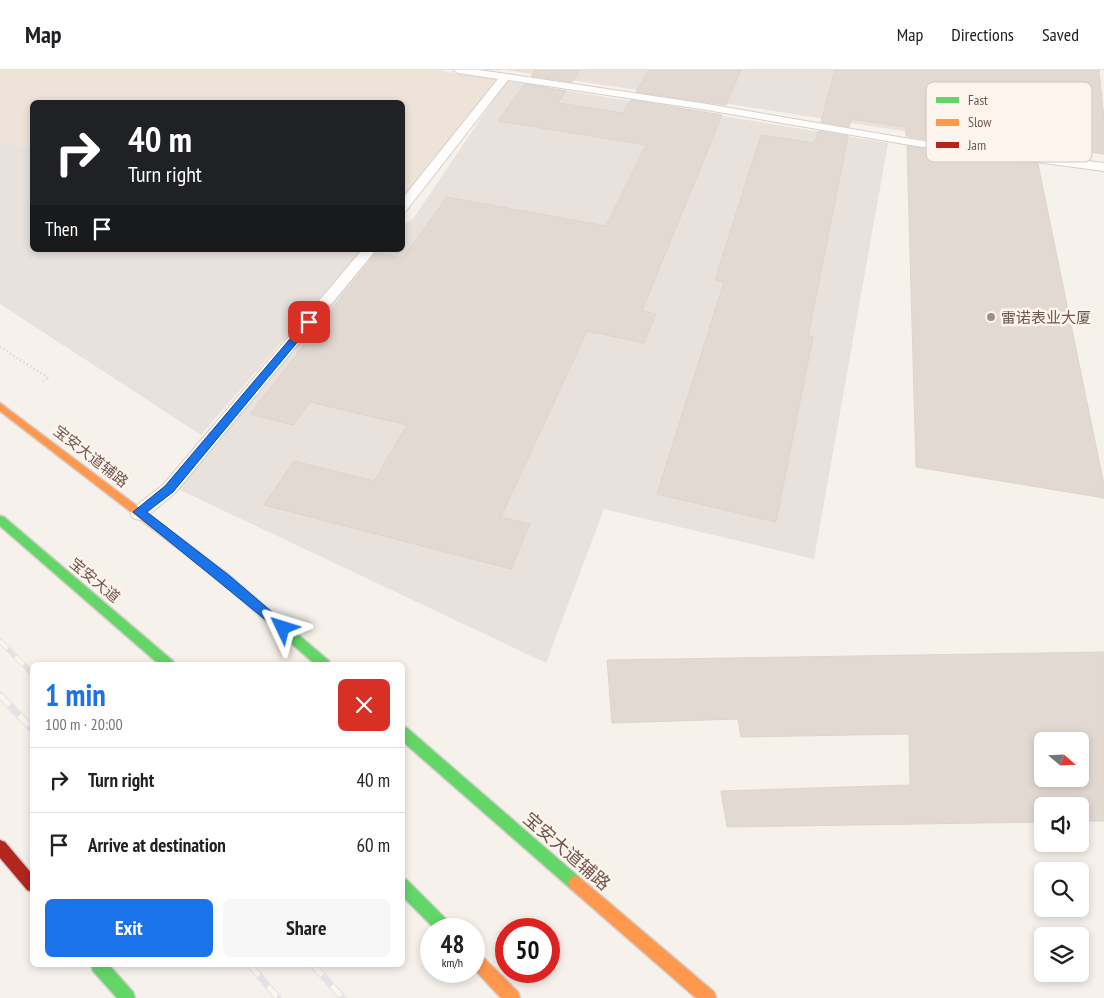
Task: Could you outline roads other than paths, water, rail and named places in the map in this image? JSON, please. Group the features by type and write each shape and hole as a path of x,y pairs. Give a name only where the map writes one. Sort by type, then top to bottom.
{"main road":[{"name":"宝安大道辅路","path":"0,406 226,580 322,662"},
{"name":"宝安大道","path":"0,520 166,662"},
{"name":"宝安大道辅路","path":"405,735 708,998"},
{"path":"0,847 30,883"},
{"path":"405,887 435,918"},
{"path":"102,967 127,998"},
{"path":"485,970 512,998"}],"lane":[{"path":"458,70 707,107 926,143"},
{"path":"405,204 505,77"},
{"path":"1066,162 1104,167"},
{"path":"139,512 169,489 368,252"}],"railway":[{"path":"0,641 30,671"},
{"path":"0,695 30,727"},
{"path":"252,967 278,998"},
{"path":"315,967 343,998"}],"place":[{"name":"雷诺表业大厦","path":"991,317"}]}
